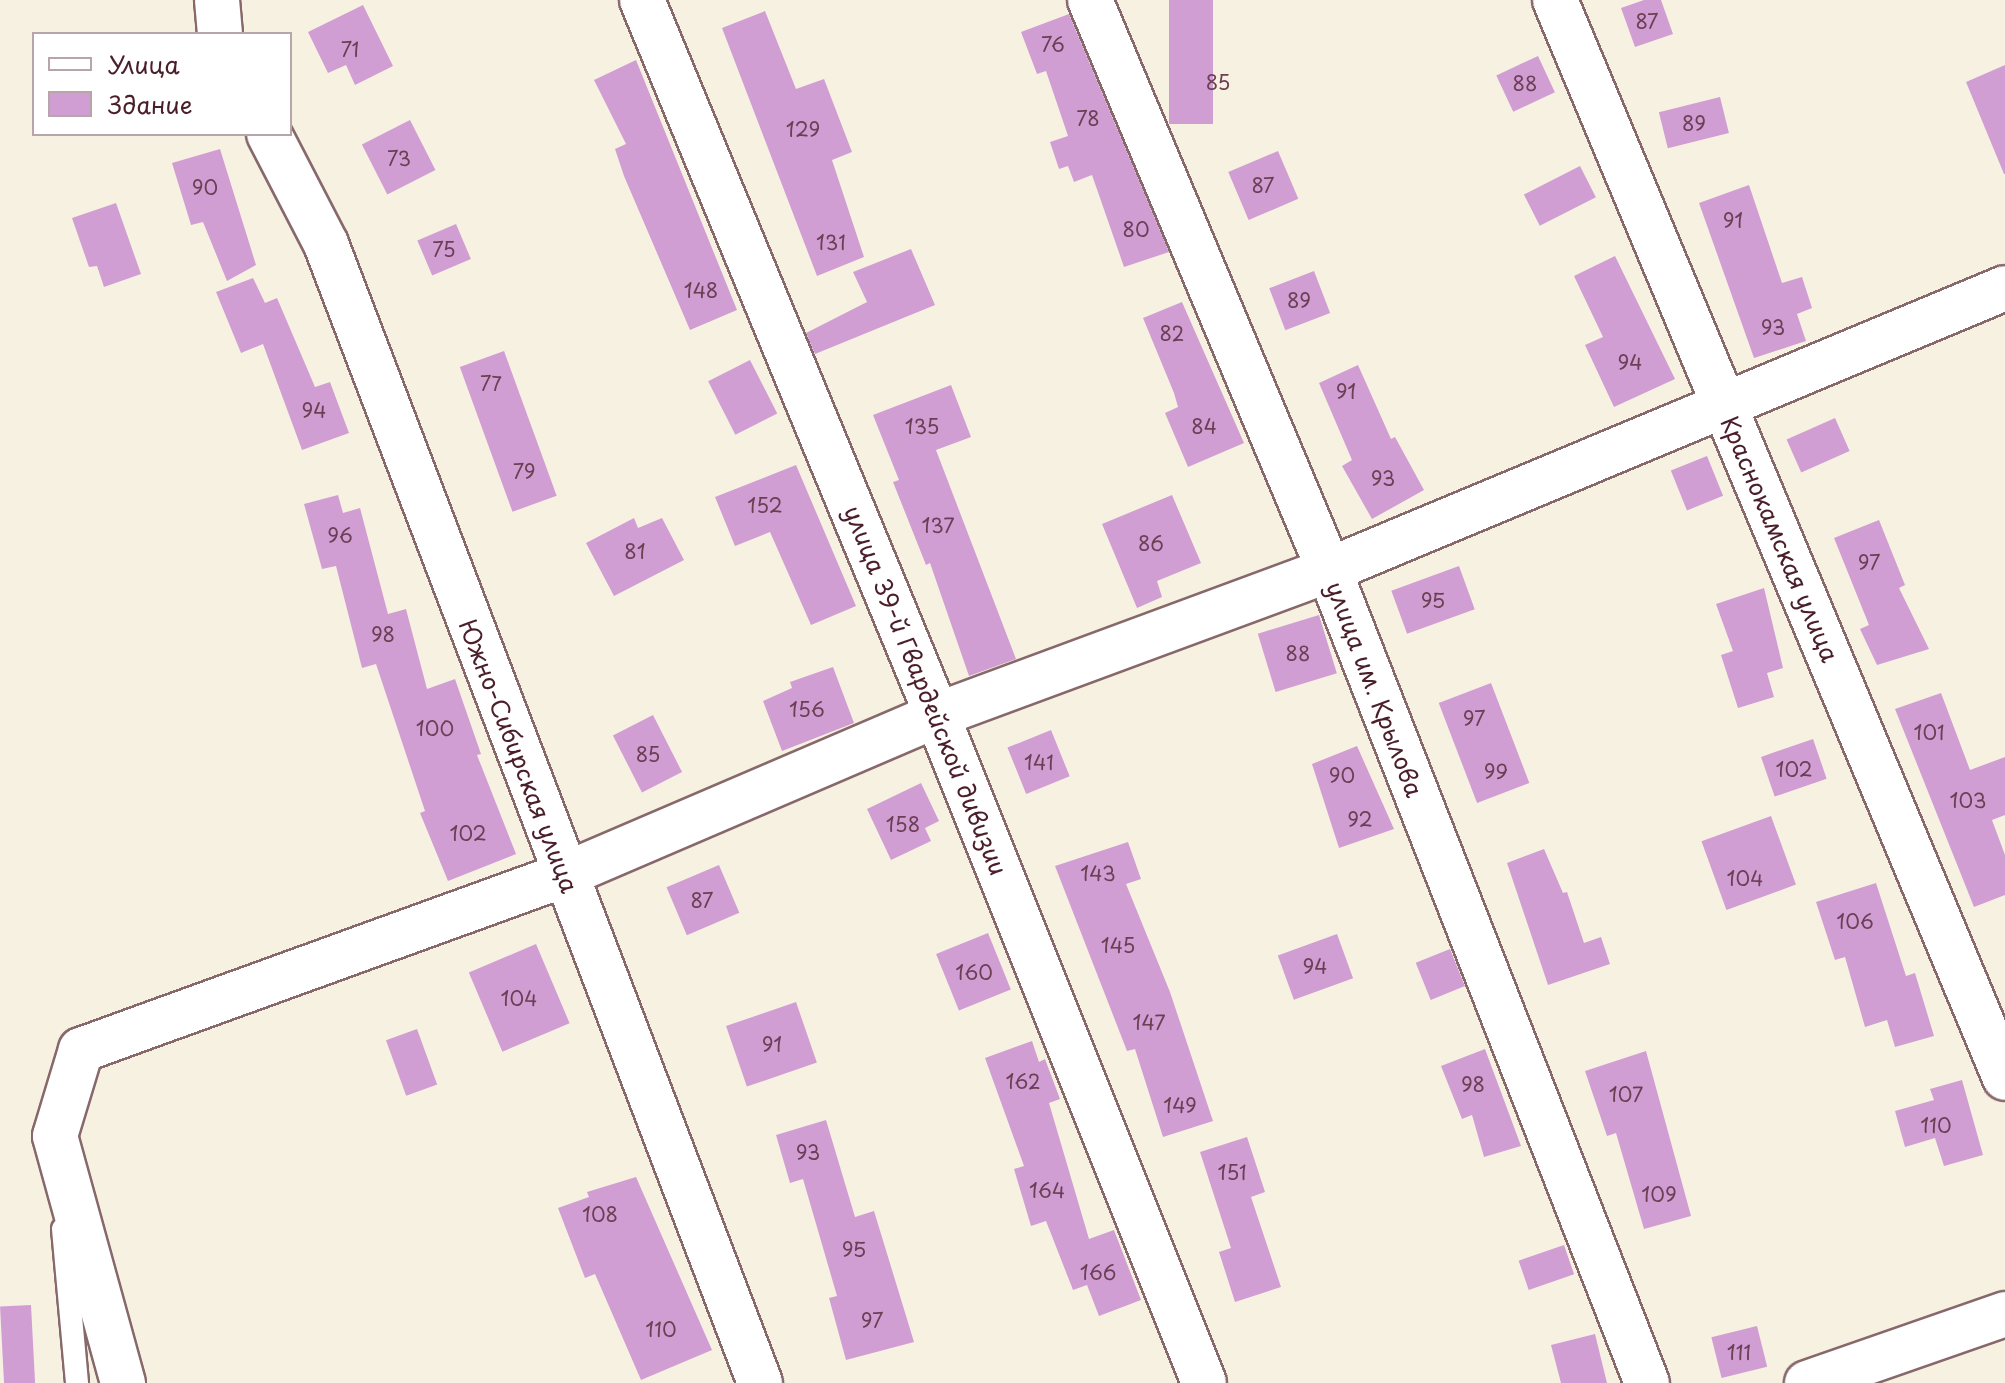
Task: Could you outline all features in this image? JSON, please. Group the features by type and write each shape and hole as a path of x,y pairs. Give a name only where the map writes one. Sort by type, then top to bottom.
{"street":[{"path":"217,0 220,32"},
{"name":"улица 39-й Гвардейской дивизии","path":"642,0 937,715 1204,1383"},
{"name":"улица им. Крылова","path":"1090,0 1329,570 1647,1383"},
{"name":"Краснокамская улица","path":"1555,0 2005,1078"},
{"name":"Южно-Сибирская улица","path":"270,136 326,244 760,1383"},
{"path":"123,1383 55,1136 81,1050 564,875 937,715 1329,570 1725,408 2005,288"},
{"path":"1807,1383 2005,1314"}],"lane":[{"path":"55,1136 77,1383"}],"building":[{"path":"1169,0 1213,0 1213,124 1169,124"},
{"path":"1644,0 1661,0 1673,34 1635,47 1621,8"},
{"path":"363,5 393,66 355,85 346,65 328,73 308,32"},
{"path":"765,11 796,89 824,79 852,152 832,160 864,257 817,276 722,28"},
{"path":"1069,14 1169,252 1124,267 1092,175 1074,182 1068,166 1059,169 1050,142 1068,136 1046,71 1037,74 1021,32"},
{"path":"1538,56 1555,92 1513,112 1496,75"},
{"path":"636,60 737,310 690,330 624,176 615,149 626,144 594,80"},
{"path":"2005,65 2005,174 2004,174 1966,82"},
{"path":"1720,97 1729,133 1668,148 1659,112"},
{"path":"410,120 435,170 387,194 362,145"},
{"path":"220,149 256,265 227,281 203,222 191,225 172,163"},
{"path":"1278,151 1298,199 1249,220 1228,172"},
{"path":"1580,166 1596,197 1540,226 1524,195"},
{"path":"1749,185 1782,283 1802,277 1812,308 1797,314 1806,341 1754,358 1699,203"},
{"path":"116,203 141,274 104,287 97,266 89,267 72,218"},
{"path":"456,224 471,259 432,275 417,240"},
{"path":"911,249 935,305 815,354 806,333 867,302 853,272"},
{"path":"1615,256 1675,379 1614,407 1585,345 1603,337 1574,276"},
{"path":"1314,271 1330,313 1285,330 1269,288"},
{"path":"253,278 265,303 277,298 315,387 330,382 349,433 302,450 263,344 241,353 216,292"},
{"path":"1182,302 1244,443 1188,467 1165,413 1178,407 1174,393 1143,318"},
{"path":"504,351 557,496 513,512 460,367"},
{"path":"750,360 777,413 735,435 708,381"},
{"path":"1358,365 1391,439 1395,437 1424,490 1372,519 1342,466 1352,460 1319,383"},
{"path":"951,385 971,437 936,450 1016,659 969,676 930,563 926,565 893,482 899,480 873,415"},
{"path":"1835,418 1850,451 1801,472 1787,440"},
{"path":"1707,456 1723,496 1687,510 1671,471"},
{"path":"796,465 856,606 811,625 770,532 735,546 715,497"},
{"path":"338,495 343,513 360,508 388,614 406,609 427,689 455,679 481,754 477,755 516,854 448,881 420,813 425,811 376,664 362,668 336,566 322,569 304,504"},
{"path":"1172,495 1201,563 1157,581 1162,597 1137,608 1102,524"},
{"path":"634,518 638,528 662,518 684,560 614,596 586,543"},
{"path":"1879,520 1905,585 1899,588 1929,649 1877,665 1860,629 1869,625 1834,538"},
{"path":"1459,566 1475,609 1407,634 1391,591"},
{"path":"1764,588 1783,668 1767,673 1774,697 1738,708 1721,655 1733,651 1716,604"},
{"path":"1319,615 1337,673 1276,692 1258,634"},
{"path":"833,667 854,723 782,751 763,701 792,688 790,682"},
{"path":"1491,683 1529,783 1477,803 1439,703"},
{"path":"1941,693 1970,770 2005,757 2005,815 1992,820 2005,855 2005,895 1974,907 1895,709"},
{"path":"653,715 682,772 642,792 613,735"},
{"path":"1051,730 1070,776 1026,794 1007,748"},
{"path":"1813,739 1827,779 1775,797 1761,757"},
{"path":"1357,746 1394,829 1339,848 1312,764"},
{"path":"921,783 939,821 925,828 931,841 891,860 867,809"},
{"path":"1771,816 1796,885 1726,910 1701,841"},
{"path":"1128,842 1141,879 1126,884 1170,992 1213,1121 1163,1137 1135,1049 1127,1051 1055,866"},
{"path":"1544,849 1563,893 1567,892 1584,943 1601,937 1610,964 1548,985 1507,863"},
{"path":"719,865 739,913 687,935 667,887"},
{"path":"1876,883 1906,976 1915,973 1934,1036 1895,1047 1887,1020 1865,1027 1845,957 1835,960 1816,902"},
{"path":"988,933 1011,990 959,1011 936,954"},
{"path":"1337,934 1353,978 1294,1000 1278,956"},
{"path":"536,944 570,1023 502,1052 469,973"},
{"path":"1450,949 1465,986 1431,1000 1416,963"},
{"path":"796,1002 817,1063 747,1087 726,1026"},
{"path":"417,1029 437,1084 406,1096 386,1040"},
{"path":"1032,1041 1039,1062 1045,1059 1060,1099 1049,1103 1089,1239 1114,1230 1141,1300 1099,1316 1087,1285 1073,1290 1046,1221 1031,1226 1014,1169 1024,1166 985,1058"},
{"path":"1485,1049 1521,1146 1484,1157 1472,1115 1462,1119 1441,1066"},
{"path":"1646,1051 1691,1216 1644,1229 1616,1133 1607,1136 1585,1071"},
{"path":"1962,1080 1983,1155 1944,1166 1935,1138 1905,1147 1895,1111 1934,1100 1930,1089"},
{"path":"826,1120 855,1217 874,1211 914,1342 846,1360 829,1298 837,1296 803,1179 790,1183 776,1135"},
{"path":"1247,1137 1265,1192 1251,1197 1281,1287 1235,1302 1219,1252 1231,1248 1200,1152"},
{"path":"636,1177 712,1350 641,1380 595,1274 585,1278 558,1208 589,1197 587,1192"},
{"path":"1564,1245 1574,1274 1529,1290 1519,1261"},
{"path":"31,1305 35,1383 4,1383 0,1307"},
{"path":"1757,1326 1767,1367 1722,1378 1711,1337"},
{"path":"1595,1334 1607,1383 1561,1383 1551,1345"}]}
